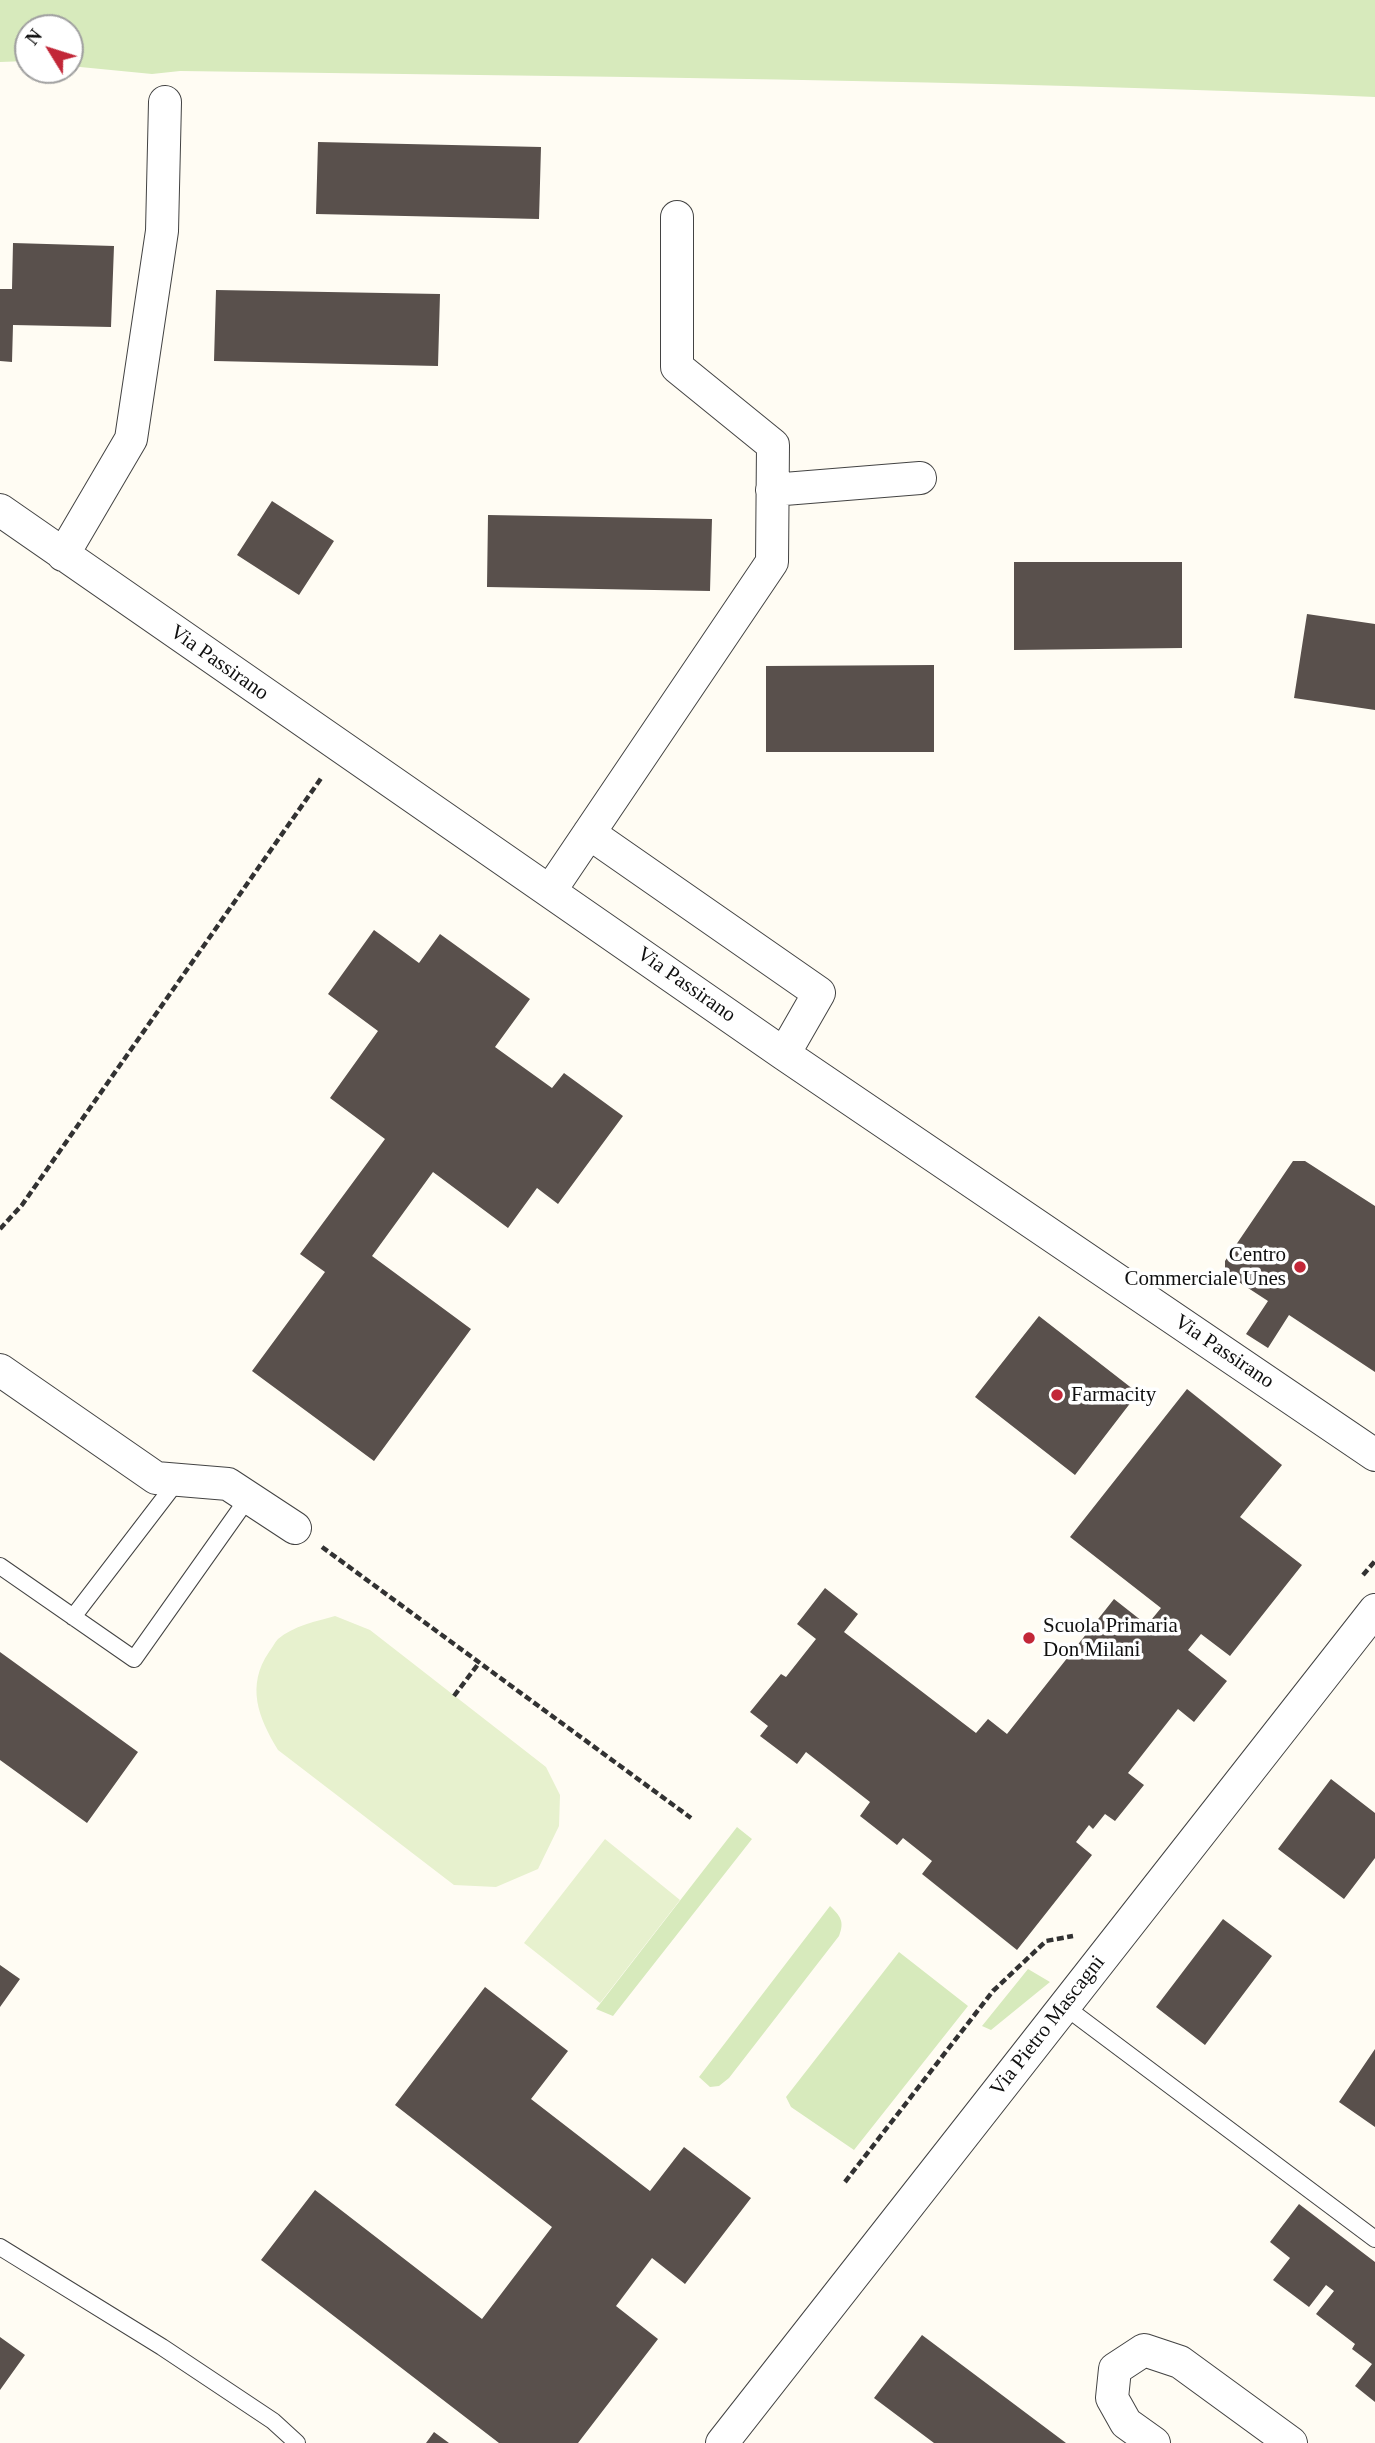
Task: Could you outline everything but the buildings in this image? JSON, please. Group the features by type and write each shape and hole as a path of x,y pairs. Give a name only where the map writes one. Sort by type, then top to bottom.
{"street":[{"path":"63,555 131,439 162,231 165,102"},
{"path":"550,891 772,562 773,445 677,367 677,217"},
{"path":"772,490 920,478"},
{"name":"Via Passirano","path":"0,510 784,1054 1375,1455"},
{"path":"589,832 819,993 784,1054"},
{"path":"0,1370 156,1478 228,1484 295,1528"},
{"name":"Via Pietro Mascagni","path":"722,2443 1375,1610"},
{"path":"1154,2443 1126,2423 1112,2398 1115,2368 1144,2350 1180,2362 1291,2443"}],"lane":[{"path":"73,1617 178,1480"},
{"path":"0,1566 134,1660 248,1498"},
{"path":"1064,2006 1375,2239"},
{"path":"0,2247 162,2347 273,2421 297,2443"}],"path":[{"path":"0,1230 22,1205 342,749"},
{"path":"295,1528 691,1818"},
{"path":"1358,1582 1375,1561"},
{"path":"454,1696 479,1663"},
{"path":"845,2182 993,1991 1046,1941 1078,1936"}],"green space":[{"path":"0,0 1375,0 1375,97 1076,86 778,80 180,71 152,74 84,67 84,14 14,14 14,62 0,62"},
{"path":"335,1616 370,1630 546,1767 560,1795 559,1826 538,1869 496,1887 454,1885 278,1750 265,1726 257,1701 256,1689 262,1665 284,1634 305,1624"},
{"path":"737,1827 752,1839 613,2016 596,2009"},
{"path":"605,1839 680,1900 600,2003 524,1943"},
{"path":"830,1906 840,1919 842,1926 839,1936 729,2078 719,2086 710,2087 699,2077"},
{"path":"899,1952 968,2006 854,2150 791,2107 786,2097"},
{"path":"1028,1969 1050,1982 991,2030 982,2026"}],"place":[{"name":"Centro Commerciale Unes","path":"1300,1267"},
{"name":"Farmacity","path":"1057,1395"},
{"name":"Scuola Primaria Don Milani","path":"1029,1638"}]}
